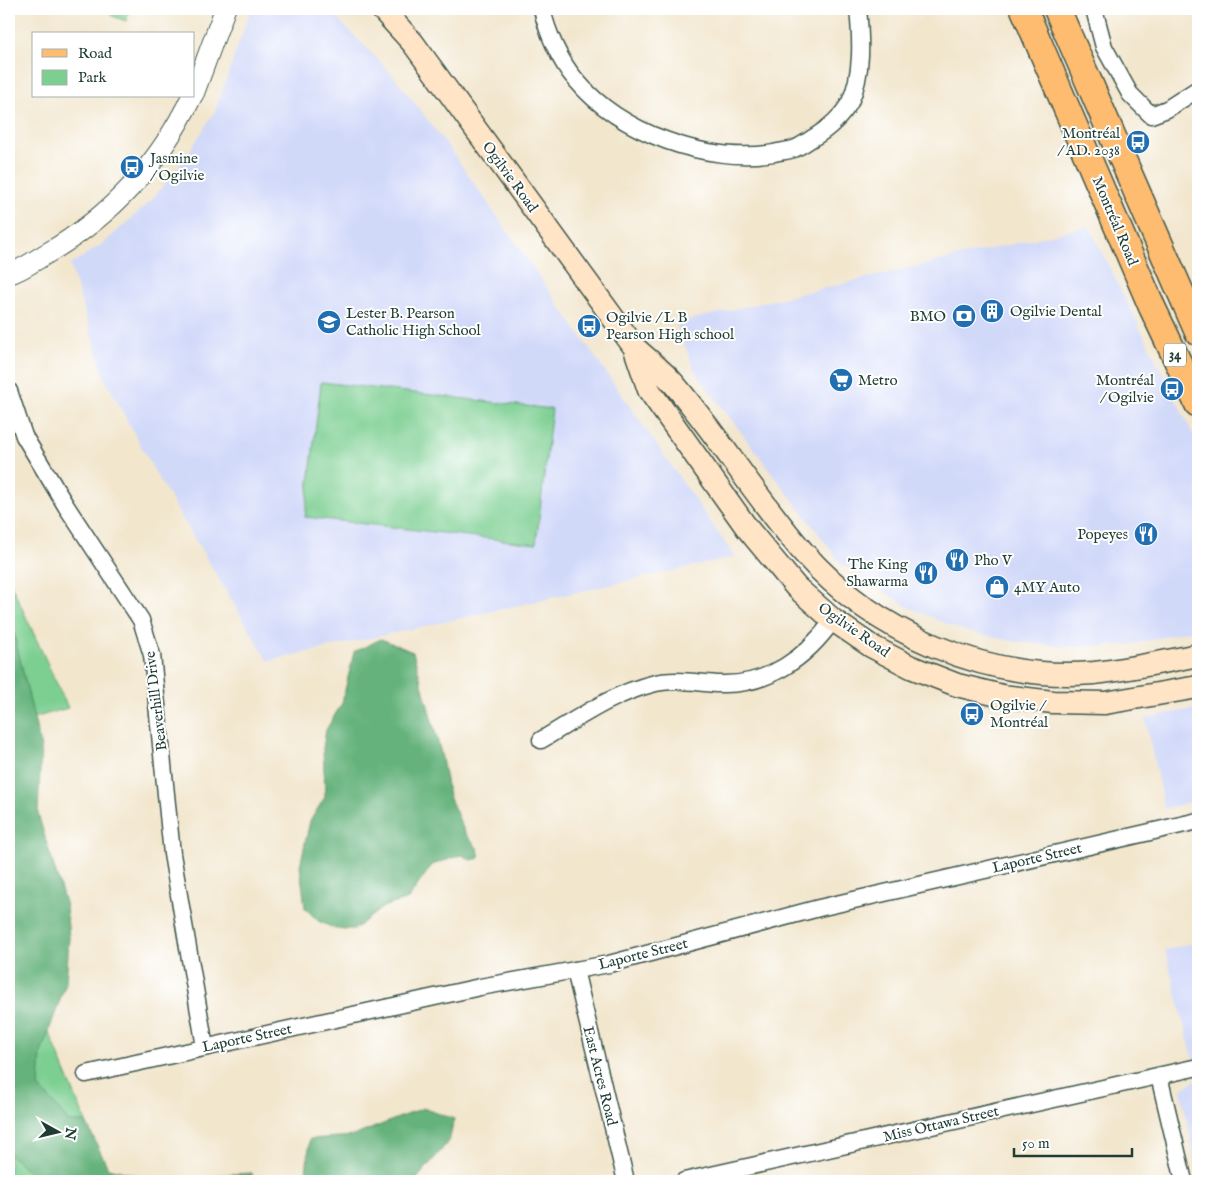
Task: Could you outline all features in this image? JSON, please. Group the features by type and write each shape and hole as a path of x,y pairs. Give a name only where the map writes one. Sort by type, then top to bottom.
{"main road":[{"name":"Ogilvie Road","path":"382,9 418,50 635,348 673,383 804,553 854,600 894,625 939,649 977,662 1050,672 1094,672 1160,663 1198,655"},
{"name":"Montréal Road","path":"1024,9 1152,307 1198,404"},
{"name":"Montréal Road","path":"1057,9 1198,332"},
{"path":"1152,307 1182,297"},
{"name":"Ogilvie Road","path":"635,348 649,390 747,528 796,587 834,620 871,646 911,667 956,685 1002,696 1053,702 1105,703 1198,686"}],"street":[{"path":"195,90 225,9"},
{"path":"542,9 557,50 575,80 602,105 633,124 664,139 690,149 728,156 759,155 795,149 826,130 850,102 860,68 858,9"},
{"path":"1094,9 1104,47 1130,94 1151,115 1167,110 1198,89"},
{"path":"9,274 66,242 124,196 156,159 191,98"},
{"name":"Beaverhill Drive","path":"9,390 24,436 66,506 141,620 152,655 172,854 204,1047"},
{"path":"541,740 619,695 654,683 687,681 722,684 756,680 789,666 820,639 834,620"},
{"name":"Laporte Street","path":"86,1074 480,987 575,970 819,908 1198,821"},
{"name":"East Acres Road","path":"575,970 626,1181"},
{"name":"Miss Ottawa Street","path":"684,1181 1198,1067"},
{"path":"1159,1076 1184,1181"}],"shaded area":[{"name":"Lester B. Pearson Catholic High School","path":"251,9 328,9 392,74 448,146 735,557 268,661 157,476 105,379 70,265 104,243 152,200 185,158 215,111"},
{"path":"1089,226 1198,444 1198,629 1129,645 1064,647 1011,641 958,629 906,606 840,562 695,372 676,323"},
{"path":"1198,708 1198,800 1164,809 1145,718"},
{"path":"1198,942 1198,1078 1165,950"},
{"path":"1198,1078 1198,1177 1181,1090"}],"green space":[{"path":"108,9 130,9 126,21 112,16"},
{"path":"321,382 552,409 536,544 305,517"},
{"path":"9,580 68,708 9,725"},
{"path":"9,612 41,748 38,814 66,906 69,938 66,983 41,1053 39,1086 69,1122 86,1122 108,1168 140,1176 150,1181 39,1181 9,1154"},
{"path":"381,639 413,652 441,753 449,796 465,833 478,849 480,858 471,860 462,855 432,865 408,899 383,907 355,929 336,929 318,921 305,908 300,866 310,821 325,797 323,748 326,730 342,703 354,652"},
{"path":"9,934 110,1181 9,1181"},
{"path":"423,1108 454,1119 449,1141 415,1181 305,1181 310,1139 353,1136"},
{"path":"252,1173 254,1181 207,1181 217,1175"}],"place":[{"name":"Montréal / AD. 2038","path":"1138,142"},
{"name":"Jasmine / Ogilvie","path":"132,167"},
{"name":"Ogilvie Dental","path":"992,311"},
{"name":"BMO","path":"964,316"},
{"name":"Lester B. Pearson Catholic High School","path":"329,322"},
{"name":"Ogilvie / L B Pearson High school","path":"589,326"},
{"name":"Metro","path":"841,380"},
{"name":"Montréal / Ogilvie","path":"1172,389"},
{"name":"Popeyes","path":"1146,534"},
{"name":"Pho V","path":"957,560"},
{"name":"The King Shawarma","path":"926,573"},
{"name":"4MY Auto","path":"997,587"},
{"name":"Ogilvie / Montréal","path":"972,714"}]}
